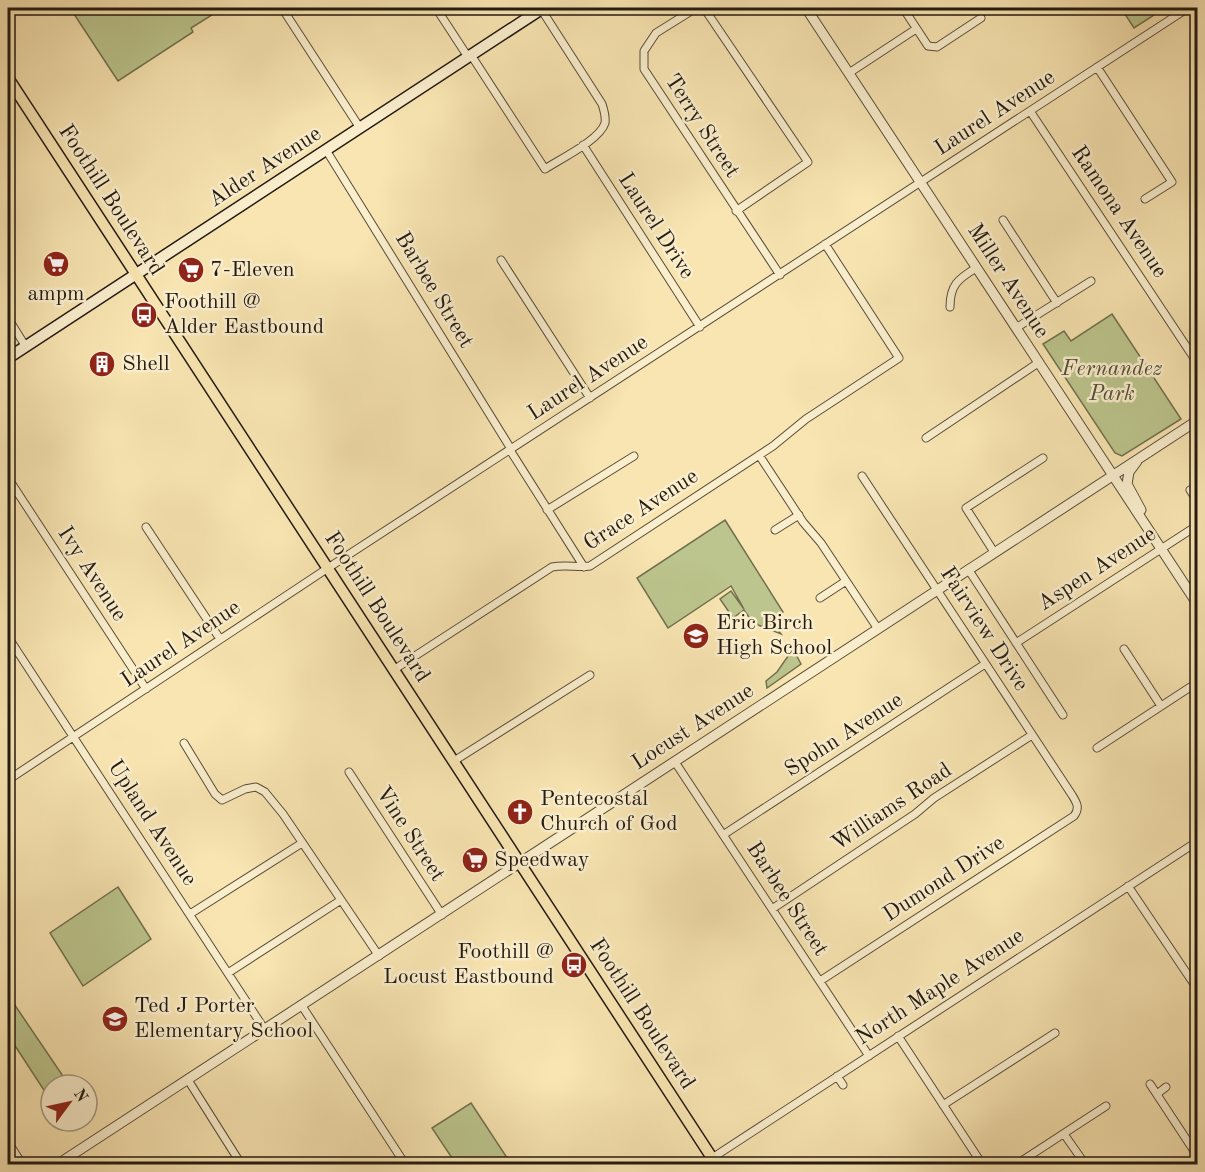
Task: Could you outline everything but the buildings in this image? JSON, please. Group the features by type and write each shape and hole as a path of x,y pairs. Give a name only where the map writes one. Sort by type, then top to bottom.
{"main road":[{"name":"Alder Avenue","path":"8,358 542,8"},
{"name":"Foothill Boulevard","path":"8,78 395,669 710,1162"}],"street":[{"path":"282,8 360,128"},
{"path":"436,8 545,169 598,135 605,121 605,112 542,8"},
{"name":"Terry Street","path":"696,8 656,33 644,51 644,69 780,275"},
{"path":"704,8 808,162 736,210"},
{"name":"Miller Avenue","path":"806,8 1197,605"},
{"path":"903,8 928,46 937,47 981,18"},
{"name":"Laurel Avenue","path":"8,780 328,568 1188,8"},
{"path":"849,74 916,29"},
{"path":"1097,67 1172,182 1145,199"},
{"name":"Ramona Avenue","path":"1030,111 1197,364"},
{"name":"Laurel Drive","path":"583,145 700,327"},
{"name":"Barbee Street","path":"326,150 584,567"},
{"path":"1003,220 1056,303"},
{"name":"Grace Avenue","path":"395,669 552,567 569,564 590,566 759,455 806,419 899,358 825,244"},
{"path":"501,260 590,398"},
{"path":"950,307 950,293 956,284 976,268"},
{"path":"1016,328 1091,281"},
{"path":"8,318 26,347"},
{"path":"926,438 1038,363"},
{"name":"Locust Avenue","path":"58,1164 1197,420"},
{"path":"759,455 878,629"},
{"path":"547,510 634,456"},
{"path":"1140,457 1129,472 1127,484 1141,509 1150,534"},
{"path":"994,552 966,508 1042,458"},
{"name":"Fairview Drive","path":"862,476 1076,801"},
{"name":"Ivy Avenue","path":"8,478 146,689"},
{"path":"1197,486 1190,490 1197,502"},
{"path":"775,530 799,515"},
{"name":"Aspen Avenue","path":"1016,643 1197,525"},
{"path":"146,527 220,639"},
{"path":"968,569 1063,715"},
{"path":"820,598 846,581"},
{"name":"Upland Avenue","path":"8,637 265,1030"},
{"path":"1124,650 1161,706"},
{"name":"Spohn Avenue","path":"723,835 985,664"},
{"path":"454,761 590,675"},
{"path":"1097,748 1197,682"},
{"name":"Williams Road","path":"772,909 915,814 934,798 1032,735"},
{"path":"183,743 215,794 222,800 245,789 256,787 265,792 283,814 379,956"},
{"name":"Barbee Street","path":"675,762 869,1056"},
{"name":"Vine Street","path":"349,772 442,915"},
{"name":"Dumond Drive","path":"820,981 1074,816 1078,810 1076,801"},
{"name":"North Maple Avenue","path":"710,1162 837,1076 1197,841"},
{"path":"190,914 302,843"},
{"path":"1128,886 1197,990"},
{"path":"228,973 341,900"},
{"path":"302,1006 405,1164"},
{"path":"943,1105 1055,1033"},
{"path":"898,1036 982,1164"},
{"path":"860,1062 865,1070"},
{"path":"837,1076 843,1085"},
{"path":"188,1080 242,1164"},
{"path":"1150,1084 1197,1157"},
{"path":"1157,1094 1166,1088"},
{"path":"1017,1164 1106,1106"},
{"path":"1064,1134 1085,1164"},
{"path":"8,1142 22,1164"}],"green space":[{"path":"70,8 223,8 191,28 193,32 118,81"},
{"path":"1121,8 1165,8 1134,28"},
{"name":"Fernandez Park","path":"1112,314 1181,419 1122,456 1115,453 1043,344 1064,331 1071,341"},
{"path":"725,520 783,612 771,620 781,634 753,623 744,610 733,618 720,599 731,591 744,609 731,586 668,628 637,578"},
{"path":"793,649 801,664 767,688 766,681 777,672"},
{"path":"118,887 151,939 83,986 50,933"},
{"path":"8,995 61,1073 39,1073 39,1083 8,1035"},
{"path":"471,1103 511,1164 456,1164 432,1128"}],"place":[{"name":"ampm","path":"56,264"},
{"name":"7-Eleven","path":"191,270"},
{"name":"Foothill @ Alder Eastbound","path":"144,315"},
{"name":"Shell","path":"102,364"},
{"name":"Eric Birch High School","path":"696,636"},
{"name":"Pentecostal Church of God","path":"520,812"},
{"name":"Speedway","path":"475,860"},
{"name":"Foothill @ Locust Eastbound","path":"574,965"},
{"name":"Ted J Porter Elementary School","path":"115,1019"}]}
